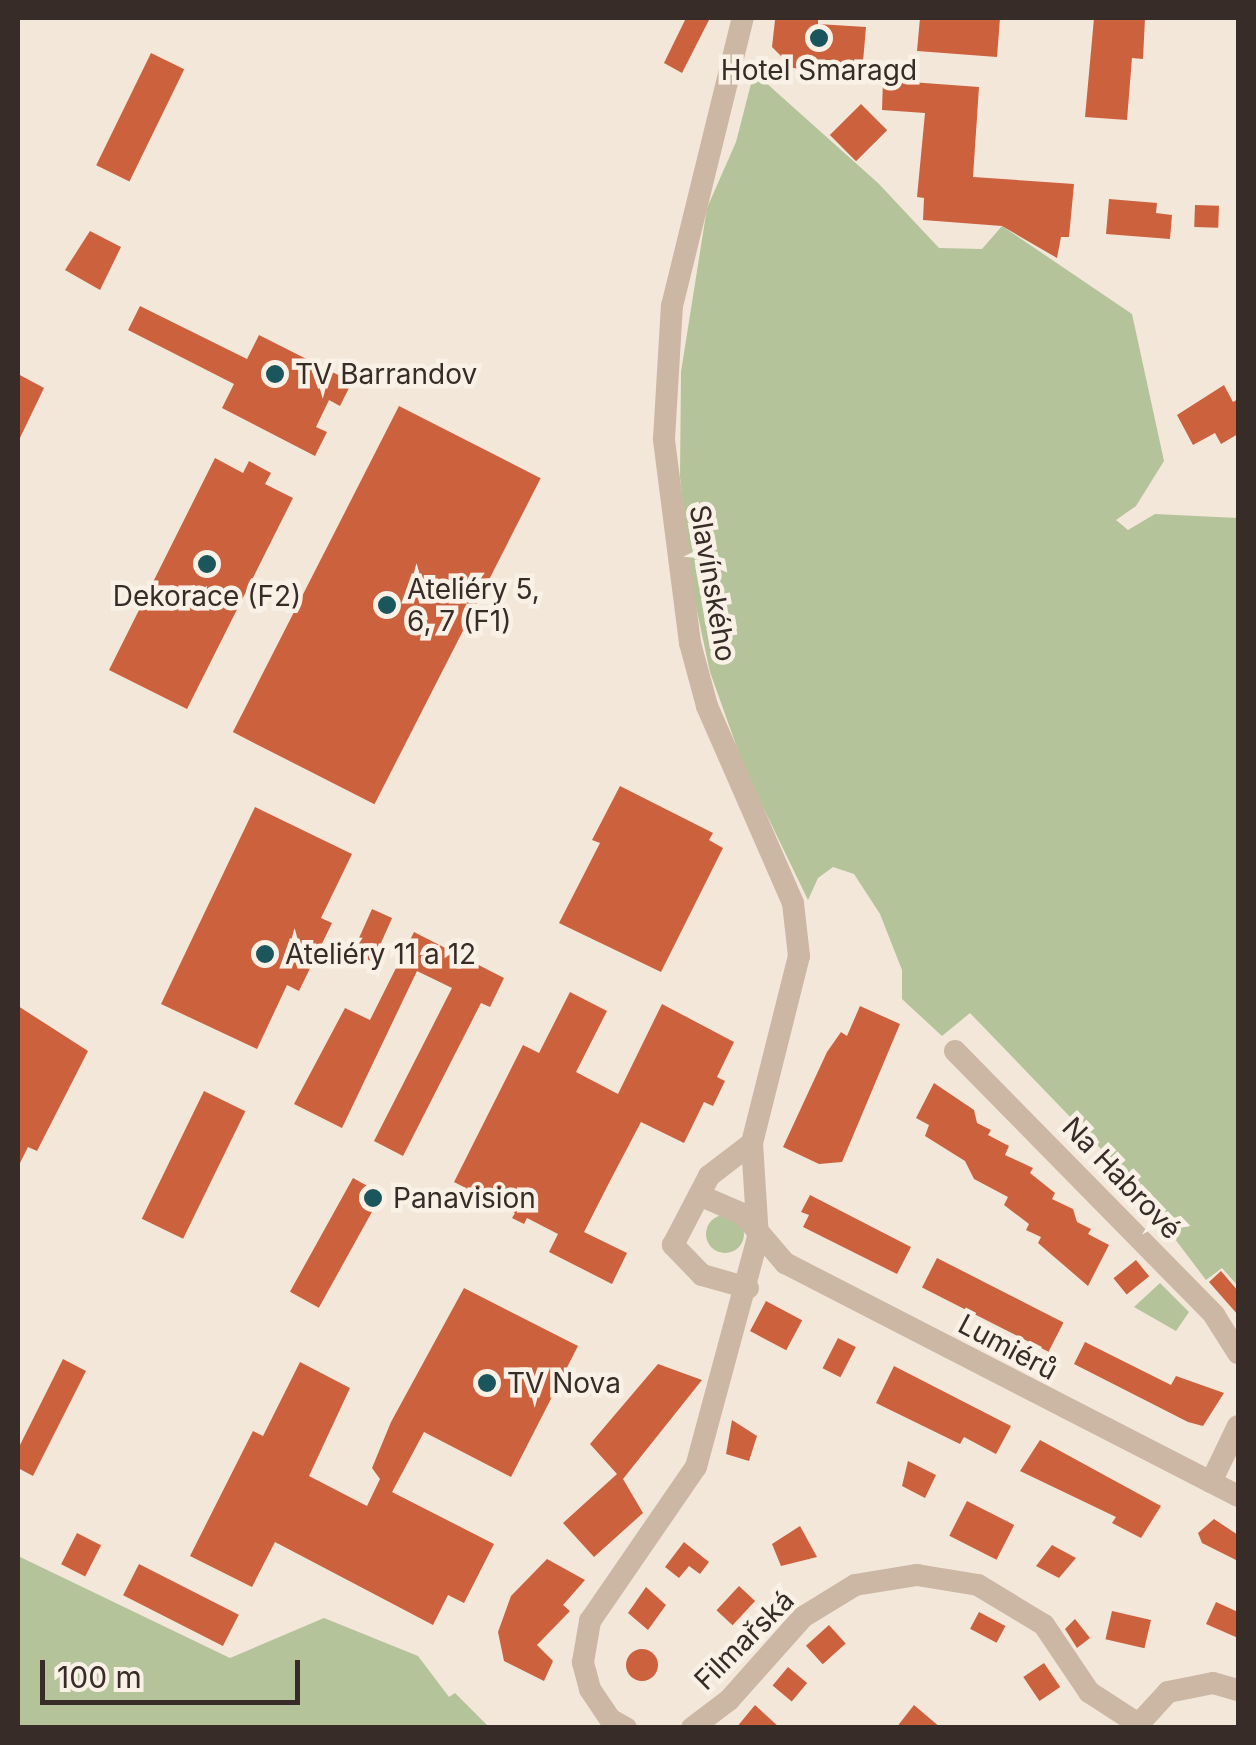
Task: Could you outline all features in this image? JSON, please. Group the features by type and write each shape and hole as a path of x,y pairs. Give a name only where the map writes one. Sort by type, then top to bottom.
{"street":[{"name":"Slavínského","path":"743,18 672,306 664,439 690,643 708,706 800,930 752,1143 758,1238 748,1288"},
{"name":"Na Habrové","path":"955,1051 1214,1315 1238,1353"},
{"path":"626,1728 610,1719 590,1689 583,1662 590,1620 696,1467 748,1288 702,1275 672,1245 710,1176 752,1143"},
{"name":"Lumiérů","path":"699,1195 743,1214 758,1238 785,1263 1238,1496"},
{"path":"1211,1482 1238,1426"},
{"name":"Filmařská","path":"692,1728 729,1700 803,1617 856,1585 917,1575 978,1585 1044,1626 1089,1692 1136,1725"},
{"path":"1136,1725 1152,1702 1187,1685 1238,1690"}],"green space":[{"path":"754,72 878,183 939,248 982,249 1002,226 1132,314 1164,461 1136,506 1116,520 1128,530 1155,514 1238,518 1238,1286 1222,1268 1206,1280 1128,1177 970,1013 942,1036 902,999 902,970 880,914 854,874 833,867 818,878 808,900 745,770 710,672 691,583 680,477 681,372 707,208 736,142"},
{"path":"725,1215 738,1221 744,1234 738,1247 725,1253 712,1247 706,1234 712,1221"},
{"path":"1160,1283 1189,1312 1176,1331 1134,1307"},
{"path":"18,1556 230,1658 324,1618 418,1656 449,1697 455,1693 489,1727 18,1727"}],"building":[{"path":"686,18 710,18 682,73 664,63"},
{"path":"818,18 818,24 866,27 862,73 793,68 772,47 775,20"},
{"path":"920,18 1000,18 997,57 917,51"},
{"path":"1094,18 1145,18 1143,59 1132,58 1127,120 1085,117"},
{"path":"151,53 184,69 129,182 96,165"},
{"path":"883,80 979,87 973,177 1074,184 1069,237 1061,237 1057,258 1002,226 923,220 924,198 917,197 925,113 882,110"},
{"path":"861,104 887,130 856,161 830,135"},
{"path":"1109,199 1157,203 1156,213 1172,215 1170,239 1106,234"},
{"path":"1195,205 1219,206 1218,228 1194,227"},
{"path":"90,231 121,247 100,290 65,270"},
{"name":"TV Barrandov","path":"140,306 247,359 259,335 352,382 340,406 329,400 316,427 327,432 315,456 222,408 234,384 128,330"},
{"path":"18,374 44,388 18,442"},
{"path":"1224,385 1233,402 1238,399 1238,434 1221,444 1215,433 1193,445 1177,415"},
{"name":"Ateliéry 5, 6, 7 (F1)","path":"399,406 541,478 375,804 233,732"},
{"name":"Dekorace (F2)","path":"215,458 243,473 249,461 271,473 265,484 293,498 187,709 109,670"},
{"path":"620,786 713,833 709,840 723,848 661,972 559,923 600,843 592,840"},
{"name":"Ateliéry 11 a 12","path":"255,807 352,854 321,918 332,923 299,991 287,985 257,1049 161,1004"},
{"path":"372,909 392,918 373,962 352,953"},
{"path":"414,932 504,978 490,1007 481,1003 403,1156 374,1141 452,988 417,971 342,1128 294,1104 345,1008 370,1020"},
{"path":"570,992 607,1011 576,1072 618,1094 662,1004 734,1042 717,1077 725,1081 713,1106 704,1102 684,1143 641,1122 584,1232 627,1253 612,1284 549,1252 558,1234 527,1218 524,1224 512,1218 515,1213 454,1182 523,1045 539,1053"},
{"path":"18,1006 88,1051 37,1151 28,1147 18,1167"},
{"path":"860,1006 900,1024 842,1162 819,1164 783,1147 827,1052 841,1032 847,1036"},
{"path":"934,1083 974,1110 977,1123 991,1130 988,1135 1009,1146 1005,1155 1033,1168 1030,1173 1055,1193 1052,1199 1073,1209 1077,1222 1091,1229 1088,1234 1109,1245 1088,1286 1038,1243 1041,1237 1026,1230 1029,1224 1004,1205 1008,1197 974,1179 965,1161 925,1136 929,1125 916,1118"},
{"path":"204,1091 245,1111 183,1239 142,1219"},
{"path":"353,1178 382,1194 319,1308 290,1292"},
{"path":"810,1195 911,1247 897,1274 803,1227 809,1215 801,1212"},
{"path":"937,1258 1064,1322 1049,1352 922,1287"},
{"path":"1136,1260 1149,1276 1127,1295 1113,1278"},
{"path":"1221,1271 1238,1291 1238,1315 1209,1282"},
{"path":"464,1288 578,1346 511,1477 424,1432 392,1492 494,1544 464,1603 448,1595 433,1625 275,1542 252,1587 190,1556 253,1431 263,1436 300,1362 350,1388 309,1476 367,1506 380,1479 372,1468 391,1422"},
{"path":"766,1301 802,1320 786,1350 750,1331"},
{"path":"838,1338 856,1347 840,1377 823,1368"},
{"path":"1085,1342 1171,1385 1176,1376 1224,1393 1203,1426 1188,1422 1074,1364"},
{"path":"63,1359 86,1371 33,1476 18,1468 18,1449"},
{"path":"658,1364 702,1380 623,1479 643,1513 594,1557 563,1523 617,1474 590,1444"},
{"path":"894,1366 1011,1426 996,1454 964,1437 960,1444 876,1403"},
{"path":"732,1420 757,1436 749,1461 726,1454"},
{"path":"1040,1440 1161,1506 1141,1538 1112,1523 1116,1517 1020,1471"},
{"path":"908,1461 936,1475 925,1498 902,1486"},
{"path":"967,1501 1014,1525 997,1560 949,1536"},
{"path":"1214,1519 1238,1535 1238,1561 1202,1543 1198,1533"},
{"path":"800,1526 817,1557 781,1566 772,1544"},
{"path":"77,1533 101,1545 85,1576 61,1564"},
{"path":"684,1542 709,1562 700,1574 689,1566 679,1578 665,1567"},
{"path":"1052,1545 1076,1558 1059,1578 1036,1566"},
{"path":"547,1559 585,1580 563,1605 570,1611 537,1645 553,1661 544,1681 504,1661 498,1632 511,1596"},
{"path":"139,1564 239,1615 223,1646 123,1595"},
{"path":"739,1586 755,1601 733,1625 716,1610"},
{"path":"646,1587 666,1605 648,1630 628,1613"},
{"path":"1216,1602 1238,1612 1238,1638 1206,1624"},
{"path":"1112,1611 1151,1620 1144,1648 1105,1639"},
{"path":"979,1612 1005,1626 997,1643 970,1629"},
{"path":"1075,1619 1090,1638 1077,1648 1065,1629"},
{"path":"829,1625 846,1644 823,1664 806,1646"},
{"path":"642,1649 653,1654 658,1665 653,1676 642,1681 631,1676 626,1665 631,1654"},
{"path":"1044,1663 1060,1687 1039,1701 1023,1677"},
{"path":"788,1667 807,1683 792,1701 773,1685"},
{"path":"755,1705 780,1728 736,1728"},
{"path":"914,1705 941,1728 896,1728"}],"place":[{"name":"Hotel Smaragd","path":"819,38"},
{"name":"TV Barrandov","path":"275,374"},
{"name":"Dekorace (F2)","path":"207,564"},
{"name":"Ateliéry 5, 6, 7 (F1)","path":"387,605"},
{"name":"Ateliéry 11 a 12","path":"265,954"},
{"name":"Panavision","path":"373,1198"},
{"name":"TV Nova","path":"487,1383"}]}
